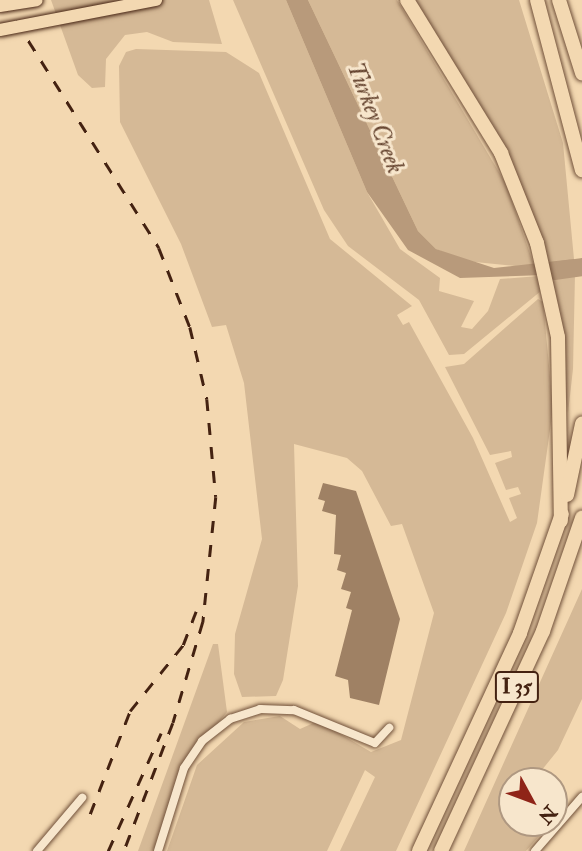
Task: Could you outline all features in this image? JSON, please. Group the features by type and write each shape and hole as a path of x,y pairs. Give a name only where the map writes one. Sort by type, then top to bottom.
{"highway":[{"path":"407,0 489,133 529,216 558,337 561,521"},
{"path":"537,0 582,170"},
{"path":"559,0 582,73"},
{"name":"I 35","path":"419,851 520,633 561,521 582,424"},
{"name":"I 35","path":"442,851 543,631 582,518"}],"main road":[{"path":"0,6 37,0"},
{"path":"0,30 156,0"}],"street":[{"path":"158,851 184,768 202,741 230,719 260,709 294,710 375,743 389,728"},
{"path":"535,851 582,797"},
{"path":"37,851 82,798"}],"shaded area":[{"path":"51,0 209,0 222,44 173,42 147,32 125,35 106,59 105,87 92,88 78,75"},
{"path":"233,0 286,0 367,192 400,249 440,278 439,291 474,301 461,327 472,329 488,311 500,279 539,276 541,291 464,354 449,355 419,300 348,246 324,210"},
{"path":"286,0 308,0 418,231 436,249 494,268 574,259 575,274 460,278 408,250 367,192"},
{"path":"308,0 397,0 506,184 535,268 465,261 436,249 418,231"},
{"path":"413,0 519,0 563,143 574,259 549,264 536,223"},
{"path":"136,49 226,52 259,73 330,239 412,306 397,315 403,325 409,322 473,438 510,522 517,518 509,498 521,494 518,487 506,490 495,463 512,457 511,451 490,455 445,367 464,364 538,299 543,302 553,408 537,523 506,613 396,851 340,851 375,777 365,770 327,851 167,851 197,765 244,722 280,716 300,729 318,721 371,752 401,740 434,613 402,524 391,526 362,471 347,458 294,444 298,586 283,680 276,696 242,697 234,674 235,634 262,539 244,383 226,325 212,327 181,244 120,122 119,66 126,52"},
{"path":"575,274 573,369 568,413 552,276"},
{"path":"582,589 582,699 558,750 544,767 502,767"},
{"path":"213,644 218,644 227,712 183,765 154,851 138,851"},
{"path":"498,776 498,837 538,837 526,851 464,851"}],"building":[{"path":"323,483 356,491 400,619 379,705 350,698 348,680 335,676 352,610 346,608 351,592 341,589 346,573 337,570 341,555 334,554 336,515 322,511 325,501 318,499"}],"waterway":[{"name":"Turkey Creek","path":"554,271 582,267"}],"railway":[{"path":"3,0 159,248 190,327 207,399 216,497 203,622 173,723 124,851"},
{"path":"90,814 130,711 183,645 196,611"},
{"path":"108,851 161,733"}]}
